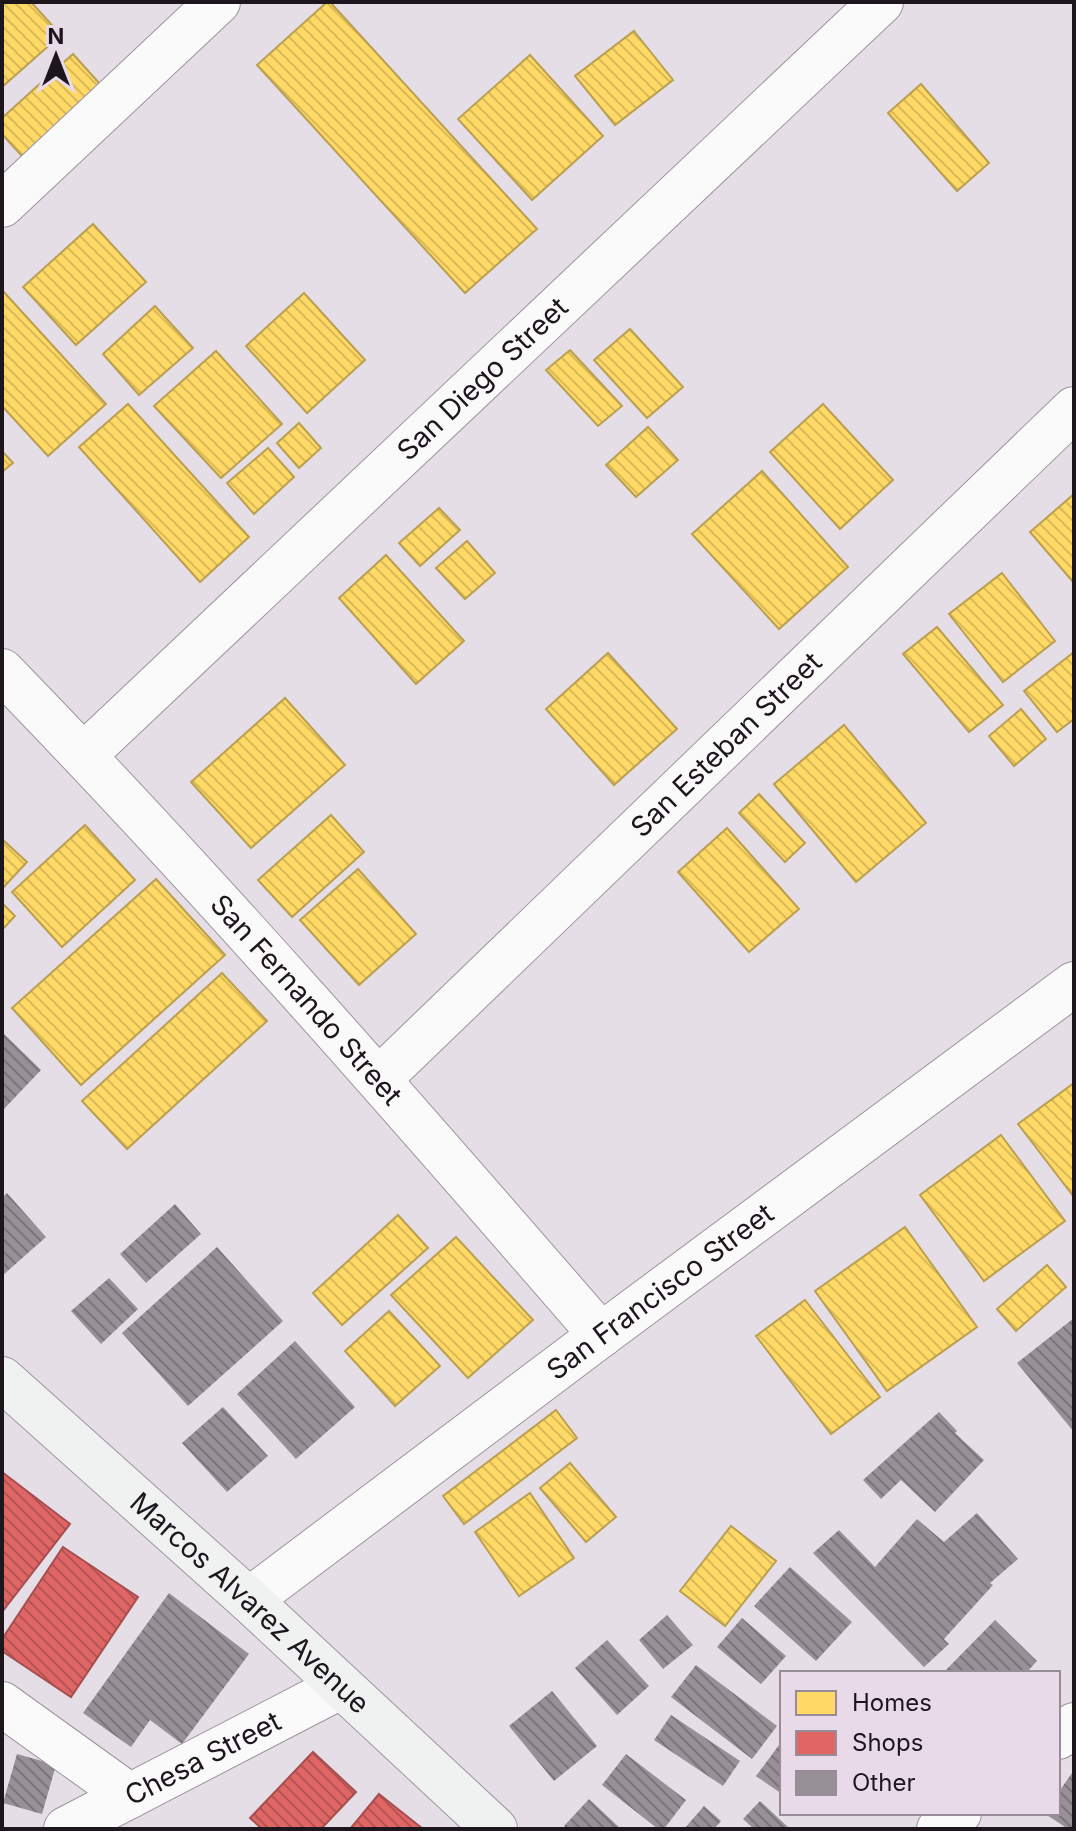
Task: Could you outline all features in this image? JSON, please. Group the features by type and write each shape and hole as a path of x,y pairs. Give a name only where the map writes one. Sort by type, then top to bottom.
{"main road":[{"name":"Marcos Alvarez Avenue","path":"2,1379 249,1600 495,1829"}],"street":[{"path":"2,205 218,2"},
{"name":"San Diego Street","path":"84,755 881,2"},
{"name":"San Esteban Street","path":"379,1079 1074,409"},
{"name":"San Fernando Street","path":"2,671 84,755 379,1079 601,1335"},
{"name":"San Francisco Street","path":"249,1600 1074,984"},
{"name":"Chesa Street","path":"66,1829 340,1687"},
{"path":"2,1704 130,1796"},
{"path":"939,1829 956,1815"}],"building: Homes":[{"path":"2,2 31,2 61,35 2,87"},
{"path":"327,2 537,229 465,293 257,65"},
{"path":"634,31 673,80 615,125 575,76"},
{"path":"73,54 108,93 30,165 2,134 2,118"},
{"path":"530,55 603,136 532,200 458,119"},
{"path":"921,84 989,163 957,191 888,113"},
{"path":"93,224 146,282 76,345 23,287"},
{"path":"2,290 106,404 48,456 2,406"},
{"path":"304,293 365,360 307,413 246,346"},
{"path":"155,306 193,348 139,395 103,354"},
{"path":"630,329 683,387 647,418 594,360"},
{"path":"570,350 622,406 598,426 546,370"},
{"path":"216,351 282,424 221,478 154,406"},
{"path":"128,404 249,537 200,582 79,447"},
{"path":"823,404 893,480 840,529 770,452"},
{"path":"299,423 321,448 299,468 277,443"},
{"path":"648,427 678,460 636,497 606,465"},
{"path":"268,448 294,477 254,514 227,483"},
{"path":"2,451 13,463 2,472"},
{"path":"762,471 848,567 779,629 692,534"},
{"path":"1074,494 1074,583 1030,532"},
{"path":"439,508 460,530 420,566 399,543"},
{"path":"467,541 495,573 465,599 436,568"},
{"path":"386,555 464,641 416,684 339,598"},
{"path":"1002,573 1055,641 1003,682 949,614"},
{"path":"937,627 1003,705 969,732 903,654"},
{"path":"1074,652 1074,719 1057,732 1024,691"},
{"path":"608,653 677,729 614,785 546,709"},
{"path":"285,698 345,765 251,848 191,782"},
{"path":"1021,709 1046,739 1014,766 989,736"},
{"path":"844,725 926,823 856,882 774,784"},
{"path":"759,794 805,843 785,862 739,813"},
{"path":"331,815 364,852 292,917 258,880"},
{"path":"85,825 135,880 62,947 12,892"},
{"path":"727,828 799,909 749,952 678,872"},
{"path":"2,839 27,862 2,889"},
{"path":"358,869 416,934 359,985 300,920"},
{"path":"156,879 225,955 81,1085 12,1008"},
{"path":"2,903 15,916 2,930"},
{"path":"222,973 267,1021 127,1149 82,1101"},
{"path":"1074,1083 1074,1197 1018,1124"},
{"path":"1001,1135 1065,1221 984,1281 920,1195"},
{"path":"398,1215 428,1248 342,1325 313,1293"},
{"path":"905,1227 977,1327 887,1391 815,1291"},
{"path":"456,1237 533,1320 468,1378 391,1295"},
{"path":"1047,1265 1066,1287 1016,1331 997,1309"},
{"path":"805,1300 880,1397 831,1434 756,1336"},
{"path":"389,1311 440,1366 395,1406 345,1351"},
{"path":"556,1410 577,1438 464,1524 443,1496"},
{"path":"570,1463 616,1517 586,1542 540,1488"},
{"path":"530,1493 574,1558 519,1596 475,1532"},
{"path":"731,1526 776,1561 725,1626 680,1591"}],"building: Shops":[{"path":"2,1472 70,1524 2,1612"},
{"path":"63,1547 138,1597 71,1697 2,1651 2,1639"},
{"path":"313,1752 356,1792 321,1829 262,1829 250,1818"},
{"path":"379,1794 423,1829 350,1829"}],"building: Other":[{"path":"2,1032 41,1070 2,1111"},
{"path":"7,1193 46,1237 2,1276 2,1198"},
{"path":"175,1204 201,1234 146,1283 120,1254"},
{"path":"217,1247 283,1321 188,1406 122,1333"},
{"path":"109,1278 138,1309 101,1344 71,1311"},
{"path":"1074,1318 1074,1432 1017,1363"},
{"path":"295,1341 355,1407 296,1459 237,1394"},
{"path":"223,1407 268,1456 227,1492 182,1443"},
{"path":"939,1412 957,1431 955,1433 984,1460 935,1512 901,1480 881,1499 863,1480"},
{"path":"977,1513 1018,1559 990,1583 993,1585 944,1639 949,1644 924,1667 813,1553 839,1530 875,1567 917,1519 944,1542"},
{"path":"790,1567 852,1622 816,1661 754,1606"},
{"path":"169,1593 249,1654 182,1744 150,1720 131,1747 83,1713"},
{"path":"667,1615 693,1645 663,1669 639,1640"},
{"path":"742,1618 786,1656 761,1684 717,1647"},
{"path":"995,1620 1037,1661 1028,1671 945,1671"},
{"path":"607,1640 649,1686 617,1715 575,1668"},
{"path":"696,1665 777,1726 752,1759 671,1697"},
{"path":"552,1691 597,1746 554,1781 509,1726"},
{"path":"671,1715 740,1761 723,1786 654,1740"},
{"path":"780,1744 780,1793 756,1776"},
{"path":"17,1754 56,1765 42,1814 3,1803"},
{"path":"626,1754 686,1800 664,1829 658,1829 602,1785"},
{"path":"1074,1774 1074,1829 1068,1829 1047,1815 1060,1815 1060,1790"},
{"path":"589,1799 621,1829 567,1829 564,1826"},
{"path":"760,1801 790,1829 754,1829 743,1819"},
{"path":"704,1806 721,1821 714,1829 684,1829"}]}
